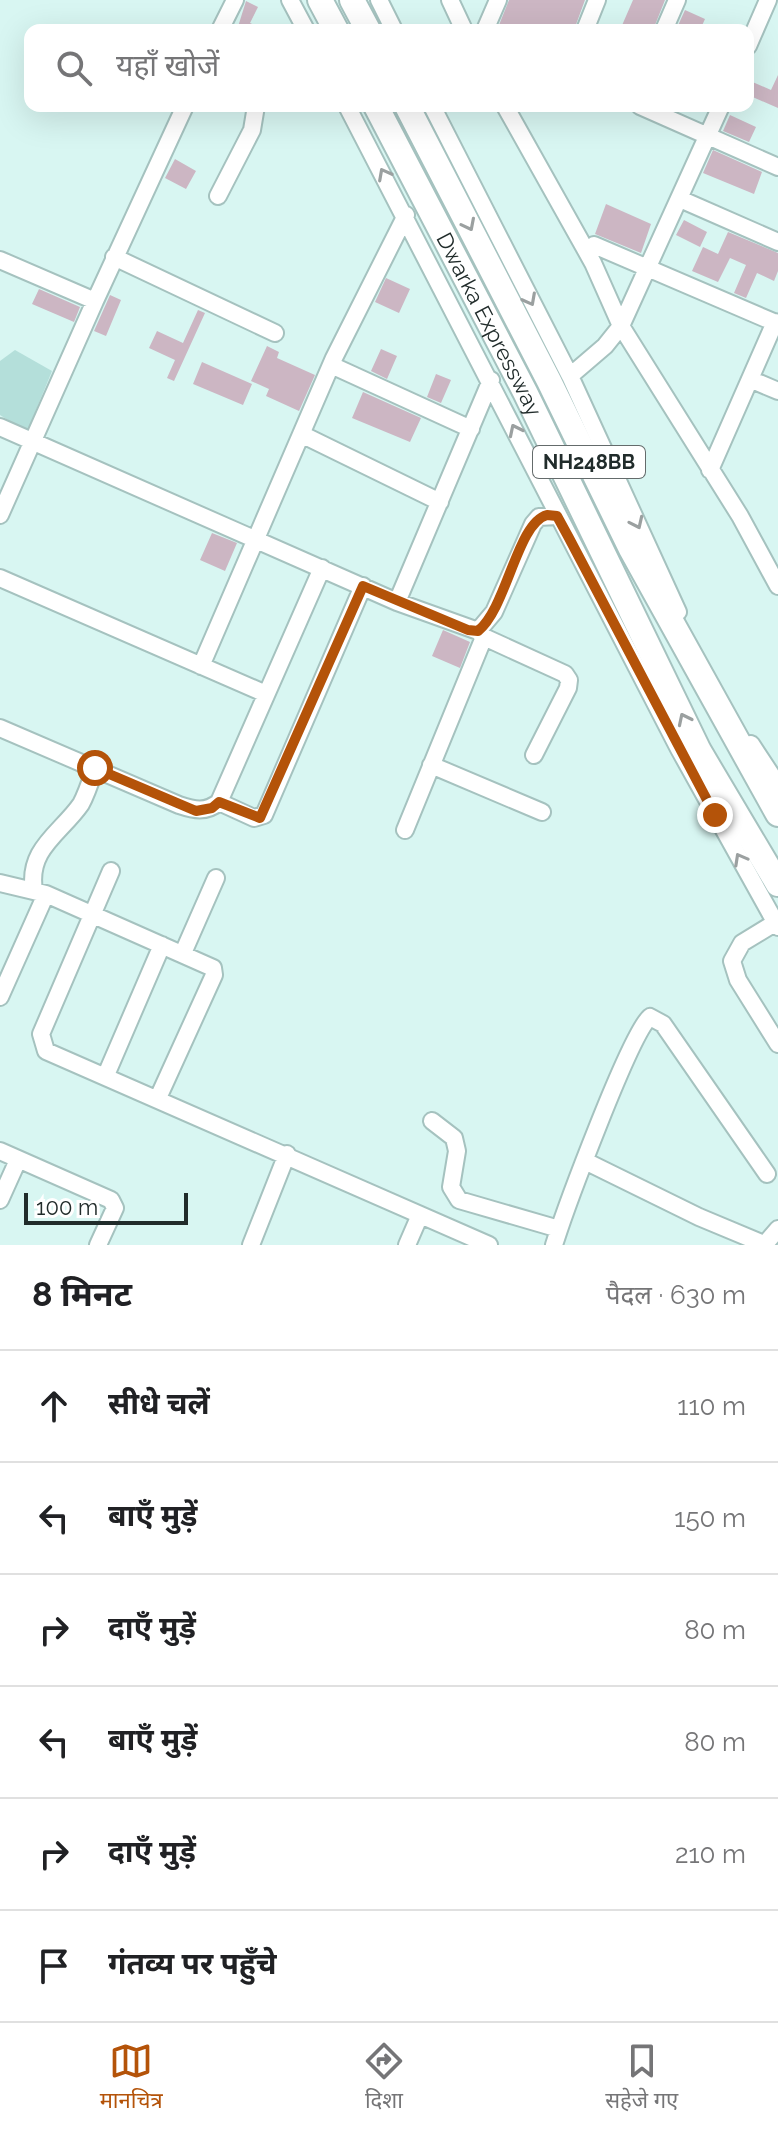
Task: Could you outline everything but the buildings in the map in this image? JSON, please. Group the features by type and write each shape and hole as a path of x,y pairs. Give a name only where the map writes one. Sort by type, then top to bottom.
{"highway":[{"path":"320,0 333,24"},
{"path":"352,0 365,24"},
{"name":"Dwarka Expressway","path":"379,112 525,392 699,751 778,884"},
{"name":"Dwarka Expressway","path":"410,112 549,381 631,549 778,814"}],"street":[{"path":"223,24 235,0"},
{"path":"290,0 303,24"},
{"path":"379,0 391,24"},
{"path":"450,0 461,24"},
{"path":"488,24 498,0"},
{"path":"587,24 597,0"},
{"path":"667,24 677,0"},
{"path":"754,32 768,0"},
{"path":"0,515 182,112"},
{"path":"218,196 252,130 255,112"},
{"path":"350,112 679,749 777,923 742,943 732,961 738,980 778,1044"},
{"path":"439,112 570,376 690,638 778,785"},
{"path":"508,112 593,263 621,326 778,586"},
{"path":"653,112 778,167"},
{"path":"570,376 605,346 621,326 718,112"},
{"path":"680,199 778,242"},
{"path":"201,666 331,365 406,215"},
{"path":"594,245 776,323 710,470"},
{"path":"114,257 275,333"},
{"path":"0,260 95,301"},
{"path":"331,365 471,429"},
{"path":"397,602 491,380"},
{"path":"752,380 778,391"},
{"path":"0,427 397,602 481,634 565,674 569,680 534,755"},
{"path":"303,435 440,502"},
{"path":"405,830 481,634 533,524 539,517 557,516"},
{"path":"0,728 196,811 212,808 219,802 322,568"},
{"path":"0,578 266,694"},
{"path":"219,802 254,818 264,815 363,586"},
{"path":"431,765 542,812"},
{"path":"0,997 40,892 33,872 38,856 51,835 81,803 95,768"},
{"path":"111,871 41,1034 46,1051 489,1245"},
{"path":"183,953 216,878"},
{"path":"0,883 40,892 209,963 214,975 158,1098"},
{"path":"106,1075 162,945"},
{"path":"432,1121 457,1144 451,1187 459,1200 556,1237 639,1032 650,1017 663,1024 767,1174"},
{"path":"0,1151 114,1203 98,1245"},
{"path":"251,1245 287,1154"},
{"path":"0,1200 18,1160"},
{"path":"585,1161 699,1217 766,1245 778,1229"},
{"path":"407,1245 420,1215"}],"shaded area":[{"path":"15,350 52,371 27,432 0,415 0,361"}],"route":[{"path":"95,768 196,811 212,808 219,802 260,818 264,815 363,586 468,630 478,631 494,612 533,524 539,517 547,515 557,516 715,815"}]}
